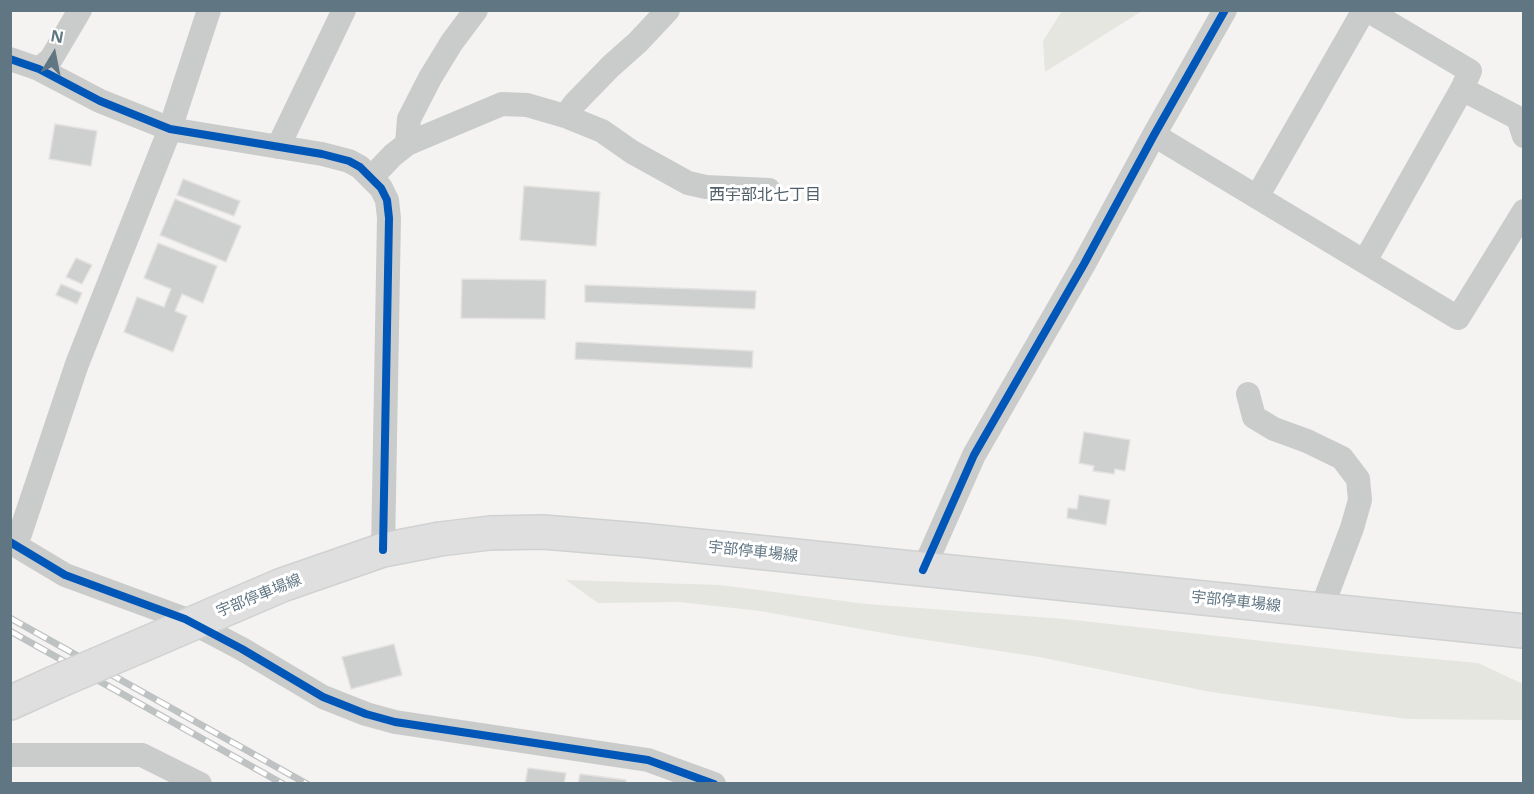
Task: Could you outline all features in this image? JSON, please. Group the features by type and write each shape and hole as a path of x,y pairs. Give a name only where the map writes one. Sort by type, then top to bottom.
{"main road":[{"name":"宇部停車場線","path":"10,703 282,585 383,550 440,539 490,533 543,532 646,541 1524,631"}],"street":[{"path":"39,69 51,59 80,10"},
{"path":"209,10 170,129 77,363 20,534 12,543 66,575 185,619 242,649 323,697 366,714 395,722 648,760 714,783"},
{"path":"278,147 344,10"},
{"path":"407,144 409,119 430,78 476,10"},
{"path":"565,116 610,66 638,42 668,10"},
{"path":"922,570 974,455 1084,264 1225,10"},
{"path":"1257,197 1366,10 1470,71 1365,261"},
{"path":"10,59 39,69 100,101 170,129 322,154 349,161 372,177 381,188 387,200 389,218 383,550"},
{"path":"1462,89 1518,118 1524,136"},
{"path":"372,177 407,144 502,104 527,105 602,130 633,152 688,183 706,187 769,190"},
{"path":"1154,135 1458,318 1524,211"},
{"path":"1248,394 1254,417 1274,429 1307,441 1342,458 1358,479 1360,500 1352,528 1321,610"},
{"path":"10,755 142,755 200,783"}],"shaded area":[{"path":"1062,11 1142,11 1045,72 1043,41"},
{"path":"566,580 720,585 866,604 1065,619 1478,663 1523,684 1523,720 1407,719 1211,692 1039,657 900,636 760,611 679,602 598,603"}],"building":[{"path":"55,124 97,131 91,166 49,159"},
{"path":"183,179 240,201 234,216 177,195"},
{"path":"524,186 600,192 596,246 520,240"},
{"path":"175,199 241,226 226,262 160,235"},
{"path":"158,243 217,266 203,303 182,294 175,311 187,316 173,352 124,332 137,297 164,307 171,289 144,278"},
{"path":"76,258 92,265 82,284 66,277"},
{"path":"462,279 546,280 545,319 461,318"},
{"path":"61,284 82,293 77,304 56,295"},
{"path":"585,285 756,291 755,309 585,302"},
{"path":"576,342 753,351 752,368 575,359"},
{"path":"1084,432 1130,440 1125,471 1115,469 1114,474 1093,471 1094,466 1079,463"},
{"path":"1079,495 1110,500 1106,525 1067,518 1068,508 1077,509"},
{"path":"394,644 402,675 351,689 342,657"},
{"path":"528,768 566,773 564,784 525,784"},
{"path":"580,774 626,780 626,784 578,784"}],"railway":[{"path":"10,618 307,784"},
{"path":"10,631 283,784"}],"cycle path":[{"path":"923,570 974,455 1084,264 1225,10"},
{"path":"10,59 39,69 100,101 170,129 322,154 349,161 360,167 381,188 387,200 389,218 383,550"},
{"path":"10,542 65,575 185,619 242,649 323,697 366,714 395,722 648,760 714,784"}],"district":[{"name":"西宇部北七丁目","path":"765,195"}]}
